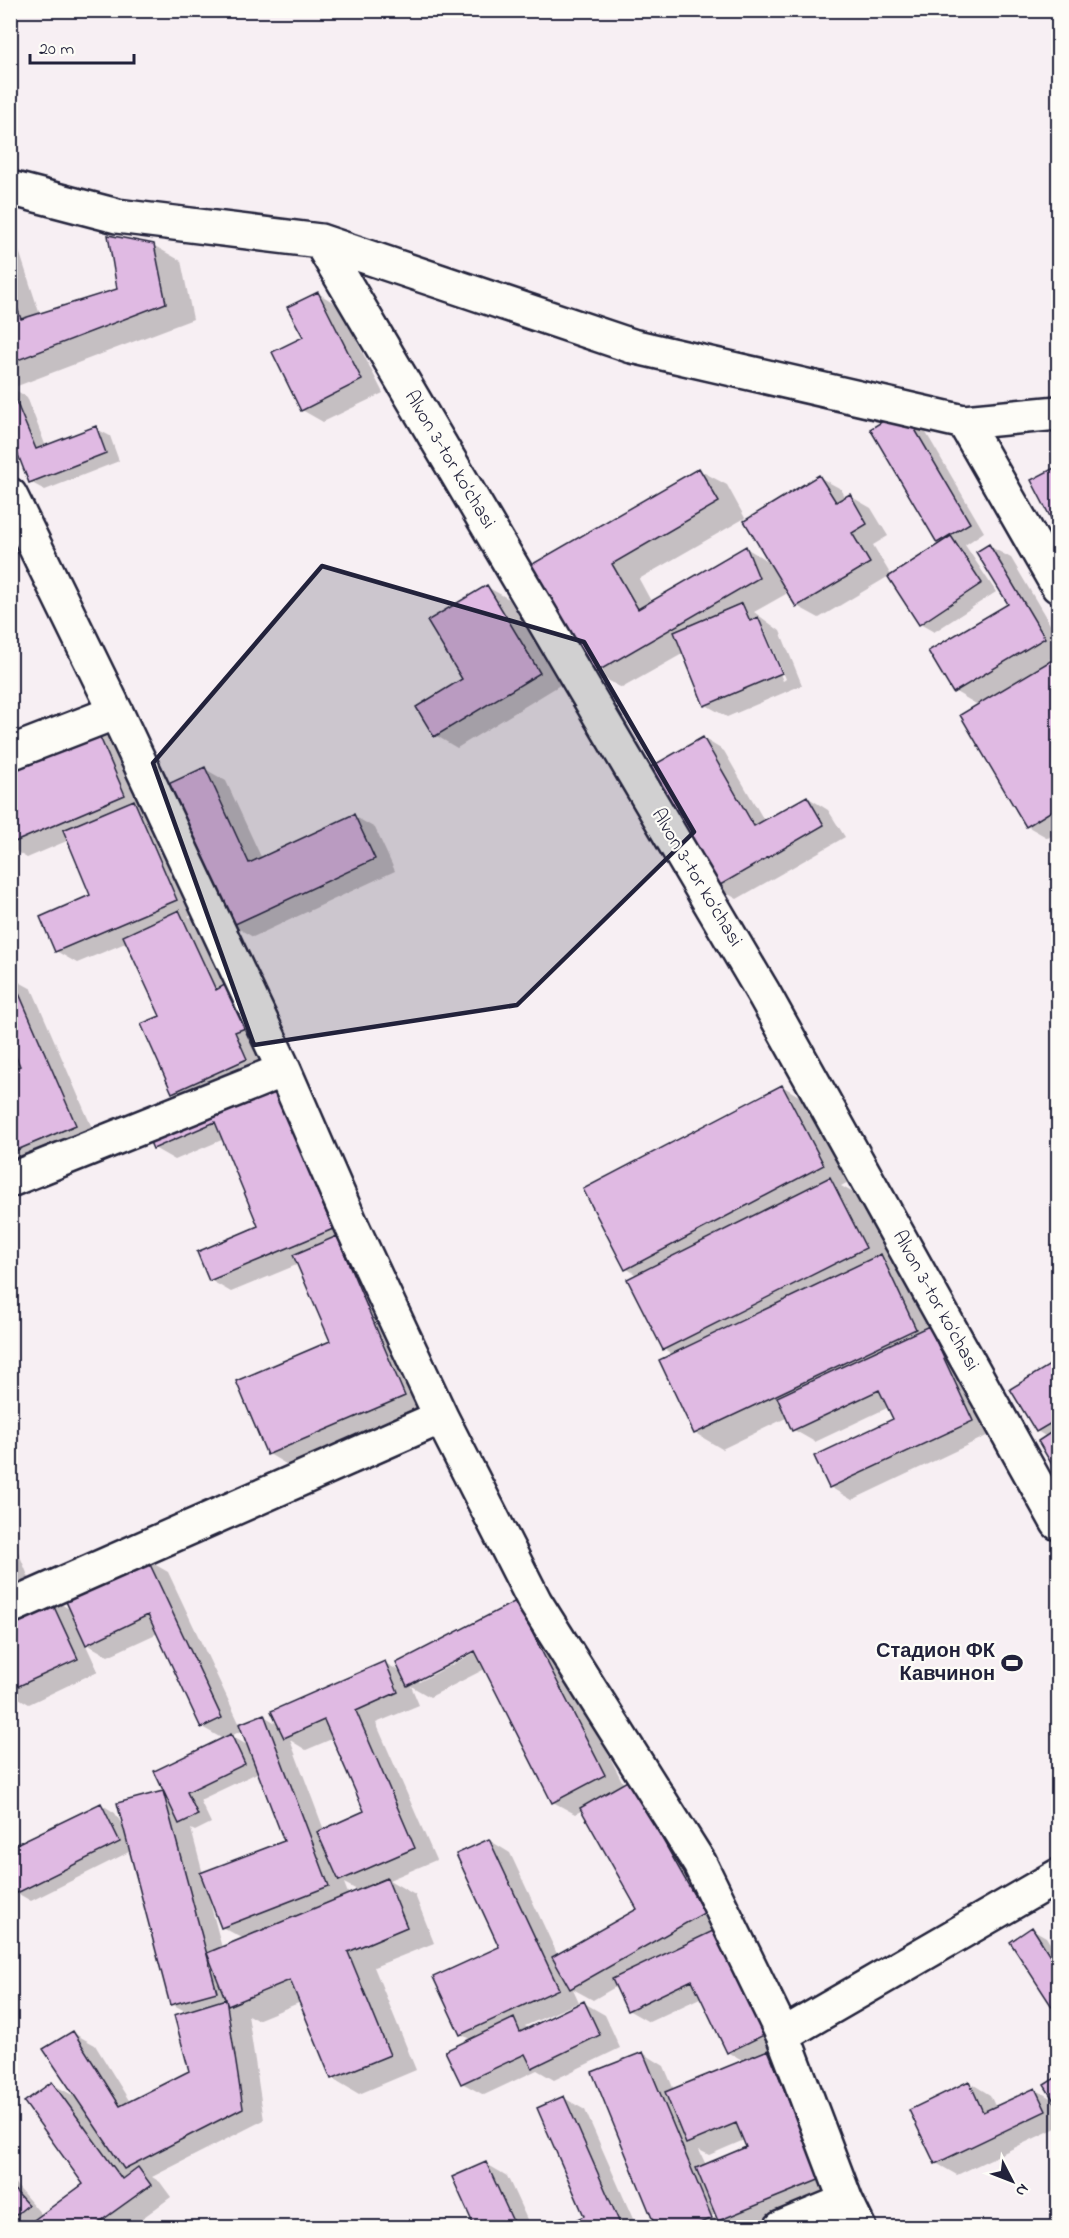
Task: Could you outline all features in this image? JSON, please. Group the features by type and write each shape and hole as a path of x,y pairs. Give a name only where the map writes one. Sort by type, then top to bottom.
{"street":[{"path":"10,188 117,216 320,241 632,346 964,422 1059,412"},
{"name":"Alvon 3-tor ko‘chasi","path":"320,241 764,994 1059,1523"},
{"path":"964,422 1059,586"},
{"path":"10,495 116,712 284,1070 351,1224 441,1417 535,1602 700,1864 783,2035 853,2214 781,2228"},
{"path":"10,753 116,712"},
{"path":"10,1180 284,1070"},
{"path":"10,1606 441,1417"},
{"path":"783,2035 1059,1876"}],"highlighted area":[{"path":"322,566 584,642 694,832 517,1005 254,1045 153,763"}],"building":[{"path":"108,235 154,244 166,303 10,363 10,288 21,319 117,289"},
{"path":"318,292 362,380 301,411 272,352 303,337 287,307"},
{"path":"10,387 36,449 96,426 106,453 29,483 10,434"},
{"path":"903,409 970,523 937,543 870,429"},
{"path":"1058,466 1058,532 1031,480"},
{"path":"699,468 719,502 612,564 638,609 746,546 759,578 593,674 531,565"},
{"path":"819,475 836,502 850,494 867,524 852,533 870,563 796,607 744,521"},
{"path":"951,536 982,583 919,625 888,577"},
{"path":"989,544 1045,638 953,693 928,651 1008,604 976,552"},
{"path":"487,585 540,673 434,737 416,707 462,679 427,621"},
{"path":"742,603 750,621 758,617 782,673 704,706 674,632"},
{"path":"1052,660 1058,671 1058,807 1026,827 960,715"},
{"path":"97,730 125,795 10,844 10,767"},
{"path":"703,737 754,826 807,796 824,825 715,888 647,769"},
{"path":"205,767 249,863 354,814 375,859 231,926 166,785"},
{"path":"134,800 177,900 55,952 40,917 90,895 63,830"},
{"path":"179,910 216,990 228,983 248,1027 235,1032 247,1059 172,1093 141,1024 160,1016 123,936"},
{"path":"11,975 76,1125 10,1153 10,1070 20,1066 10,1043"},
{"path":"272,1083 333,1229 209,1281 197,1252 258,1226 215,1122 153,1149 147,1135"},
{"path":"782,1085 824,1165 625,1270 583,1189"},
{"path":"830,1177 866,1248 663,1350 627,1279"},
{"path":"337,1236 405,1396 267,1455 236,1381 330,1341 293,1255"},
{"path":"881,1254 916,1329 694,1434 659,1360"},
{"path":"929,1326 973,1421 829,1488 814,1456 893,1419 879,1390 792,1431 777,1397"},
{"path":"1058,1360 1058,1419 1036,1432 1010,1389"},
{"path":"1058,1428 1058,1475 1038,1441"},
{"path":"147,1558 222,1718 201,1728 148,1615 86,1645 64,1597"},
{"path":"10,1570 15,1582 10,1584"},
{"path":"49,1596 78,1659 10,1690 10,1613"},
{"path":"516,1601 605,1775 552,1803 475,1651 407,1686 396,1663"},
{"path":"385,1661 398,1692 356,1711 415,1848 339,1881 317,1832 364,1811 324,1720 284,1738 271,1711"},
{"path":"264,1714 329,1886 221,1928 200,1873 284,1841 239,1724"},
{"path":"231,1734 245,1764 187,1792 198,1815 179,1824 154,1771"},
{"path":"629,1780 704,1913 570,1989 552,1957 637,1909 580,1808"},
{"path":"163,1791 217,1992 170,2005 117,1803"},
{"path":"101,1803 120,1842 15,1894 10,1884 10,1847"},
{"path":"489,1839 559,1989 460,2035 433,1977 499,1947 456,1854"},
{"path":"387,1878 407,1927 348,1952 390,2055 331,2079 290,1980 228,2006 207,1953"},
{"path":"1032,1927 1058,1968 1058,2016 1010,1942"},
{"path":"715,1930 764,2035 727,2053 692,1980 627,2011 612,1979"},
{"path":"226,1999 243,2108 124,2169 43,2049 73,2031 120,2106 189,2071 174,2015"},
{"path":"584,2001 600,2035 532,2068 525,2054 461,2084 445,2051 514,2018 520,2032"},
{"path":"768,2050 821,2179 718,2221 696,2168 746,2147 736,2123 686,2144 665,2092"},
{"path":"643,2052 712,2218 688,2228 656,2228 592,2072"},
{"path":"1058,2076 1058,2102 1056,2104 1044,2085"},
{"path":"969,2081 983,2112 1035,2088 1046,2111 935,2164 909,2110"},
{"path":"52,2082 122,2179 138,2167 151,2185 91,2228 23,2228 83,2184 24,2102"},
{"path":"564,2096 622,2228 558,2228 584,2216 537,2108"},
{"path":"486,2162 516,2228 475,2228 452,2177"},
{"path":"10,2185 28,2205 10,2220"}],"place":[{"name":"Стадион ФК Кавчинон","path":"1012,1663"}]}
